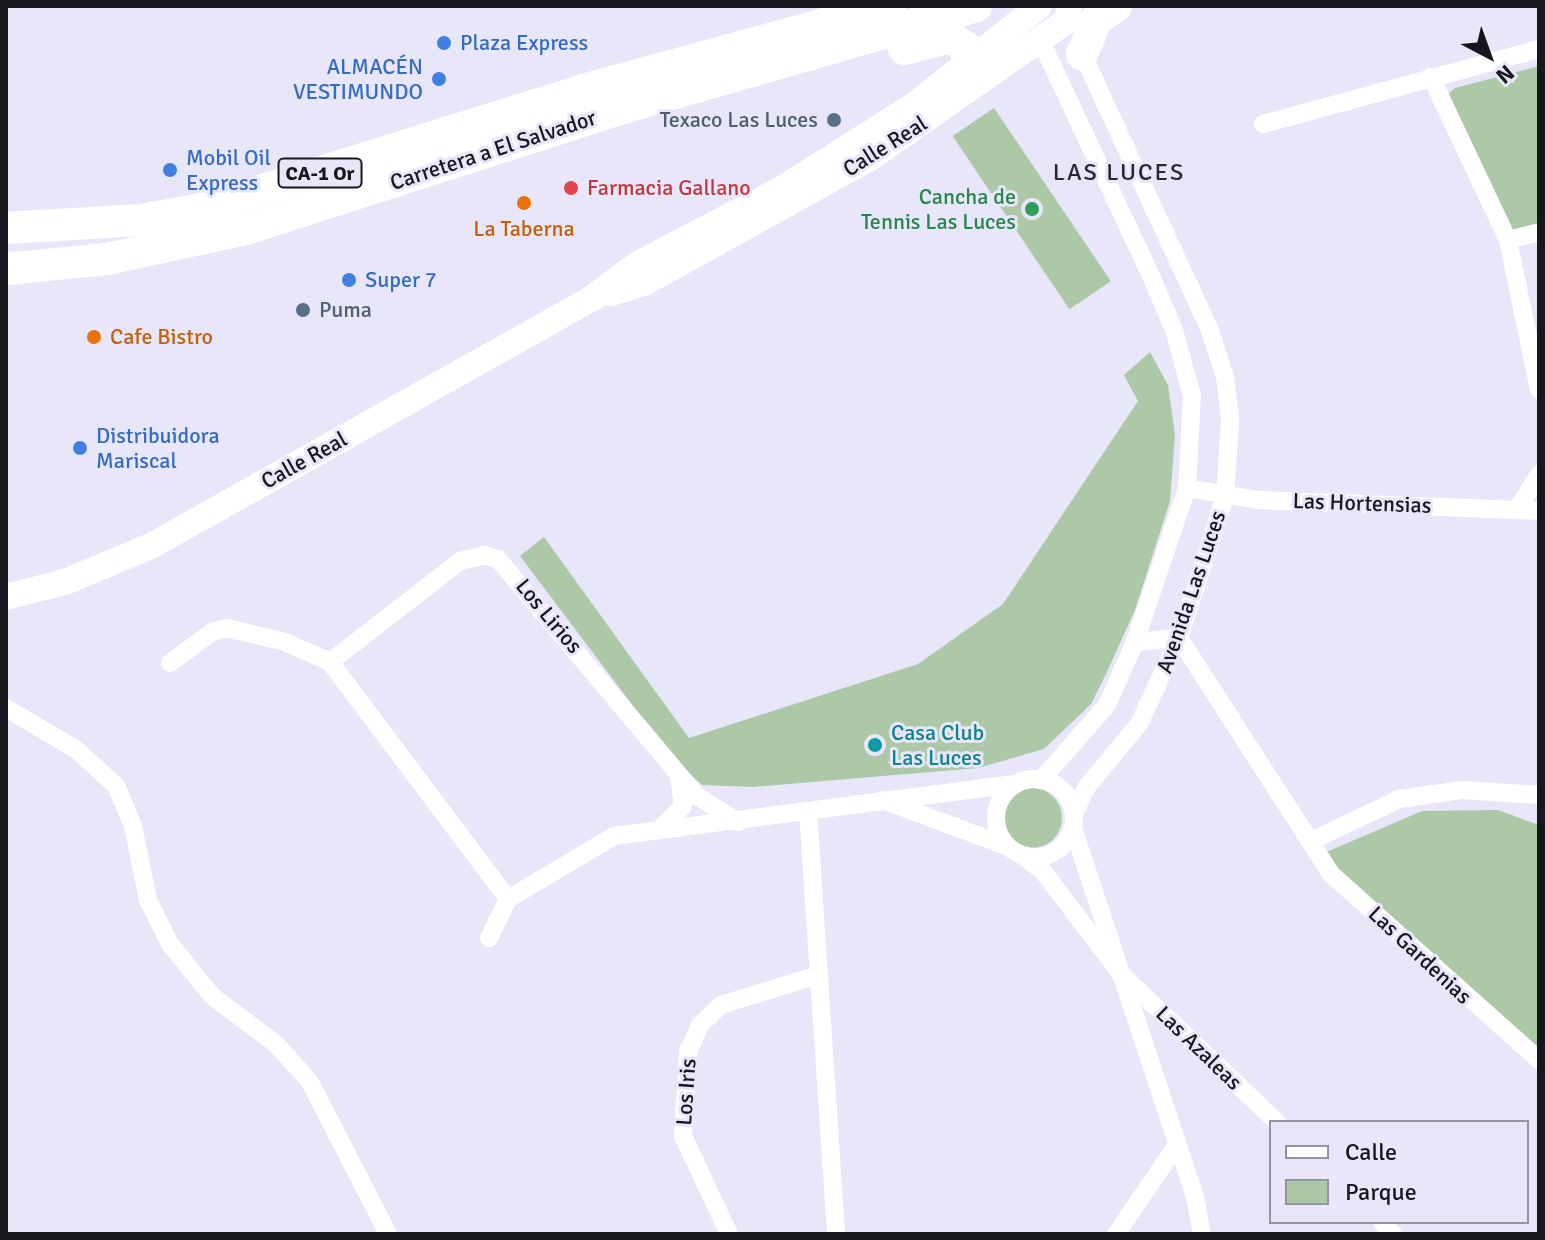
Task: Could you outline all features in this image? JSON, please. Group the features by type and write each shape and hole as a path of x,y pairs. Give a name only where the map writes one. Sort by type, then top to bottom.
{"highway":[{"path":"596,87 636,60 815,6"},
{"name":"Carretera a El Salvador","path":"6,228 141,220 202,209 596,87 891,6"},
{"name":"Carretera a El Salvador","path":"6,269 90,262 211,238 627,107 976,6"},
{"path":"1082,54 1097,19 1116,6"},
{"path":"627,107 740,90 950,37 967,48 964,75"}],"main road":[{"name":"Calle Real","path":"591,299 646,282 870,158 1040,39 1060,8"},
{"name":"Calle Real","path":"6,597 65,582 151,546 591,299 638,264 860,140 964,75 1060,8"}],"street":[{"name":"Avenida Las Luces","path":"1060,8 1204,315 1225,377 1230,419 1225,497 1179,638 1139,724 1086,788 1074,821"},
{"name":"Avenida Las Luces","path":"1040,39 1151,276 1186,367 1192,396 1187,488 1135,642 1107,705 1041,780"},
{"path":"1263,124 1539,49"},
{"path":"1431,77 1508,240 1539,390"},
{"path":"1088,144 1118,127"},
{"path":"1508,240 1539,232"},
{"path":"1518,508 1539,474"},
{"name":"Las Hortensias","path":"1187,488 1225,497 1539,511"},
{"name":"Los Lirios","path":"330,662 460,561 485,555 508,567 697,796 738,822"},
{"path":"170,663 212,632 227,628 293,645 330,662 508,899"},
{"path":"1135,642 1179,638"},
{"name":"Las Gardenias","path":"1179,638 1331,874 1539,1060"},
{"path":"6,708 77,750 116,786 133,826 148,900 170,944 212,996 276,1044 310,1082 388,1234"},
{"path":"661,828 683,806 677,772"},
{"path":"489,938 508,899 614,836 1041,780 1064,792 1177,1145 1202,1234"},
{"path":"1017,784 996,813 997,826 1014,851 1042,870 1121,974"},
{"path":"1311,841 1399,799 1462,790 1539,795"},
{"path":"880,799 1033,858 1059,850 1074,821"},
{"path":"808,811 836,1234"},
{"name":"Las Azaleas","path":"1121,974 1275,1120"},
{"name":"Los Iris","path":"729,1234 683,1136 688,1052 700,1025 721,1005 818,975"},
{"path":"1116,1234 1177,1145"}],"green space":[{"path":"1539,66 1539,228 1514,234 1446,96 1455,88"},
{"name":"Cancha de Tennis Las Luces","path":"994,108 1111,281 1069,309 953,136"},
{"path":"1150,352 1168,385 1175,435 1170,501 1135,610 1091,704 1044,749 978,768 753,787 702,785 670,755 520,556 544,537 689,738 918,664 1003,604 1138,401 1124,375"},
{"path":"1032,788 1053,797 1062,818 1053,839 1032,848 1011,839 1002,818 1011,797"},
{"path":"1498,810 1539,825 1539,1054 1331,871 1324,853 1422,811"}],"place":[{"name":"Plaza Express","path":"444,43"},
{"name":"ALMACÉN VESTIMUNDO","path":"439,79"},
{"name":"Texaco Las Luces","path":"834,120"},
{"name":"Mobil Oil Express","path":"170,170"},
{"name":"Farmacia Gallano","path":"571,188"},
{"name":"La Taberna","path":"524,203"},
{"name":"Cancha de Tennis Las Luces","path":"1032,209"},
{"name":"Super 7","path":"349,280"},
{"name":"Puma","path":"303,310"},
{"name":"Cafe Bistro","path":"94,337"},
{"name":"Distribuidora Mariscal","path":"80,448"},
{"name":"Casa Club Las Luces","path":"875,745"}],"district":[{"name":"LAS LUCES","path":"1119,173"}]}
